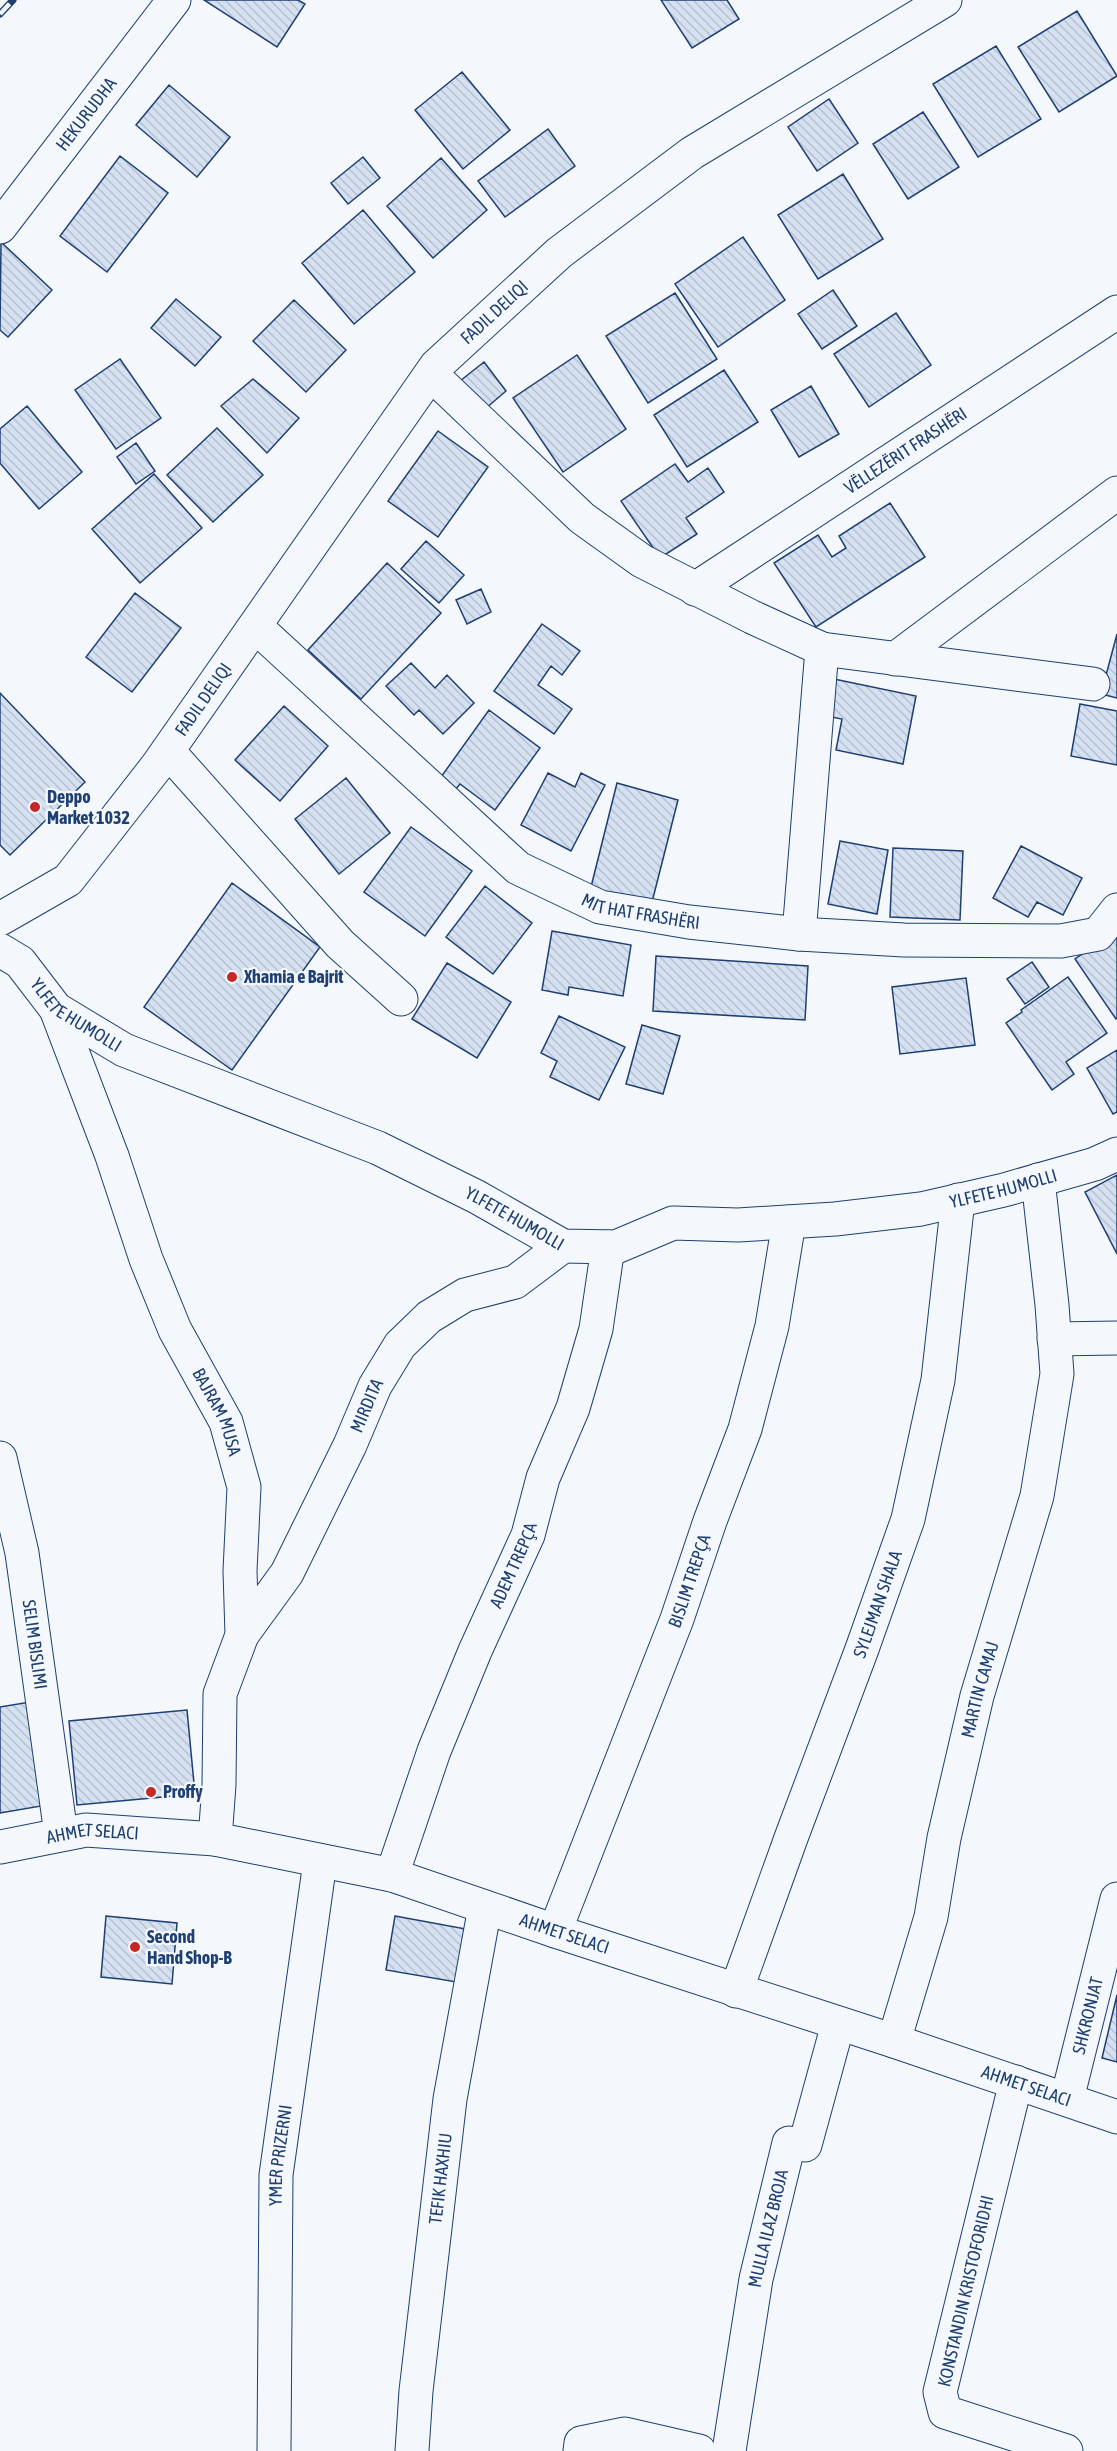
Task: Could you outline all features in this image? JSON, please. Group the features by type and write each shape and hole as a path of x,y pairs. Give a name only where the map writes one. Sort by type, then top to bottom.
{"street":[{"name":"HEKURUDHA","path":"0,227 174,0"},
{"name":"FADIL DELIQI","path":"0,919 68,880 168,751 436,366 559,253 692,153 945,0"},
{"name":"VËLLEZËRIT FRASHËRI","path":"695,589 1117,312"},
{"path":"431,375 582,518 642,561 695,589 822,649 1093,684"},
{"path":"895,659 1117,493"},
{"name":"MIT HAT FRASHËRI","path":"255,626 518,868 600,906 689,922 799,934 904,940 1061,941 1098,934 1117,910"},
{"path":"799,934 822,649"},
{"name":"FADIL DELIQI","path":"168,751 340,944 401,999"},
{"name":"YLFETE HUMOLLI","path":"0,950 20,962 56,1009 124,1050 378,1148 477,1197 563,1246 616,1247 673,1223 738,1225 835,1219 921,1209 1038,1180 1095,1164 1117,1154"},
{"name":"BAJRAM MUSA","path":"56,1009 161,1296 175,1330 226,1422 244,1487 240,1571 242,1635 220,1694 219,1785 215,1839"},
{"name":"MARTIN CAMAJ","path":"894,2041 931,1917 944,1838 977,1696 1036,1496 1056,1374 1038,1180"},
{"name":"SYLEJMAN SHALA","path":"736,1990 908,1519 938,1380 958,1200"},
{"name":"BISLIM TREPÇA","path":"555,1931 677,1619 710,1521 745,1429 772,1326 789,1222"},
{"name":"MIRDITA","path":"242,1635 286,1573 350,1445 375,1386 400,1346 429,1317 465,1294 515,1282 563,1246"},
{"name":"ADEM TREPÇA","path":"392,1875 434,1750 475,1651 528,1534 543,1478 573,1408 596,1329 608,1247"},
{"path":"1054,1339 1117,1338"},
{"name":"SELIM BISLIMI","path":"0,1458 22,1553 61,1833"},
{"name":"AHMET SELACI","path":"0,1847 61,1833 86,1830 215,1839 392,1875 1117,2117"},
{"name":"YMER PRIZERNI","path":"274,2451 276,2175 320,1862"},
{"name":"SHKRONJAT","path":"1067,2099 1117,1899"},
{"name":"TEFIK HAXHIU","path":"412,2451 416,2391 450,2099 485,1907"},
{"name":"MULLA ILAZ BROJA","path":"729,2451 756,2279 789,2144 805,2145 838,2024"},
{"name":"KONSTANDIN KRISTOFORIDHI","path":"1016,2082 940,2392 945,2412 1066,2451"},
{"path":"580,2451 581,2443 625,2433 699,2451"}],"building":[{"path":"204,0 298,0 305,4 277,47"},
{"path":"661,0 727,0 739,19 692,48"},
{"path":"1077,11 1117,76 1059,112 1018,47"},
{"path":"996,46 1041,119 978,157 933,84"},
{"path":"462,72 510,130 463,169 415,110"},
{"path":"169,85 230,137 197,177 136,125"},
{"path":"829,99 858,143 817,171 788,127"},
{"path":"923,112 959,167 908,199 873,144"},
{"path":"548,129 575,166 505,217 478,181"},
{"path":"120,156 168,193 107,272 60,236"},
{"path":"363,157 380,178 348,204 331,183"},
{"path":"441,158 487,210 433,258 387,206"},
{"path":"843,174 883,239 818,279 778,215"},
{"path":"363,210 415,272 354,324 302,263"},
{"path":"743,237 785,300 718,347 675,284"},
{"path":"1,242 52,290 8,337 0,330"},
{"path":"833,290 857,326 822,349 798,314"},
{"path":"675,293 717,359 648,403 606,336"},
{"path":"176,299 221,337 195,366 151,328"},
{"path":"294,300 346,350 306,392 253,341"},
{"path":"896,313 931,365 869,407 834,354"},
{"path":"577,355 626,429 563,472 513,398"},
{"path":"120,359 161,418 116,449 75,390"},
{"path":"484,362 506,391 485,409 460,381"},
{"path":"724,370 758,422 687,467 654,415"},
{"path":"253,379 299,418 267,453 221,406"},
{"path":"811,386 839,434 799,457 771,410"},
{"path":"27,406 82,472 39,509 0,463 0,429"},
{"path":"217,428 263,475 213,522 167,475"},
{"path":"438,431 488,467 438,537 388,501"},
{"path":"136,443 155,471 136,484 117,457"},
{"path":"675,464 688,482 708,468 724,492 686,518 697,534 660,558 621,501"},
{"path":"154,474 202,528 140,583 92,529"},
{"path":"890,503 925,557 816,627 774,563 818,535 832,557 846,548 839,536"},
{"path":"426,541 464,575 439,603 401,569"},
{"path":"387,563 441,613 361,699 308,650"},
{"path":"481,589 491,612 467,624 456,600"},
{"path":"135,593 181,628 132,692 86,657"},
{"path":"542,624 580,651 562,675 551,666 538,685 572,709 554,734 494,691"},
{"path":"1117,634 1117,698 1101,694"},
{"path":"411,663 435,688 447,675 474,703 443,734 419,710 414,715 386,686"},
{"path":"834,679 916,696 903,764 836,750 842,719 826,716"},
{"path":"0,693 85,782 10,855 0,845"},
{"path":"1080,704 1117,711 1117,765 1071,756"},
{"path":"284,706 328,746 280,801 235,760"},
{"path":"489,710 540,748 495,810 460,784 451,795 436,784"},
{"path":"548,773 575,787 581,773 605,785 571,851 521,825"},
{"path":"346,778 390,833 339,874 295,819"},
{"path":"617,783 678,800 651,906 590,891"},
{"path":"411,827 472,871 425,936 364,892"},
{"path":"840,841 888,850 877,914 828,904"},
{"path":"1021,846 1082,878 1063,915 1037,902 1028,917 993,898"},
{"path":"893,848 963,851 960,920 890,917"},
{"name":"Xhamia e Bajrit","path":"232,883 320,947 232,1070 144,1007"},
{"path":"485,886 532,923 493,974 446,937"},
{"path":"1117,930 1117,1018 1116,1019 1075,959"},
{"path":"552,931 631,945 623,996 569,987 568,995 542,990"},
{"path":"656,956 808,966 805,1020 653,1011"},
{"path":"1032,962 1049,987 1025,1004 1007,979"},
{"path":"447,963 511,1002 477,1058 412,1019"},
{"path":"1068,977 1107,1033 1066,1062 1074,1074 1052,1090 1006,1023"},
{"path":"966,978 975,1045 900,1054 892,987"},
{"path":"559,1016 625,1047 599,1100 550,1077 557,1061 541,1053"},
{"path":"642,1025 680,1036 663,1094 626,1084"},
{"path":"1117,1050 1117,1112 1113,1114 1087,1068"},
{"path":"1117,1175 1117,1254 1085,1192"},
{"path":"36,1701 53,1804 0,1813 0,1707"},
{"path":"187,1710 195,1794 77,1805 69,1721"},
{"path":"106,1916 177,1923 172,1984 101,1977"},
{"path":"395,1916 466,1929 456,1982 386,1970"},
{"path":"1117,1995 1117,2062 1102,2058"}],"railway":[{"path":"0,14 13,0"}],"place":[{"name":"Deppo Market 1032","path":"35,807"},
{"name":"Xhamia e Bajrit","path":"232,977"},
{"name":"Proffy","path":"151,1792"},
{"name":"Second Hand Shop-B","path":"135,1947"}]}
